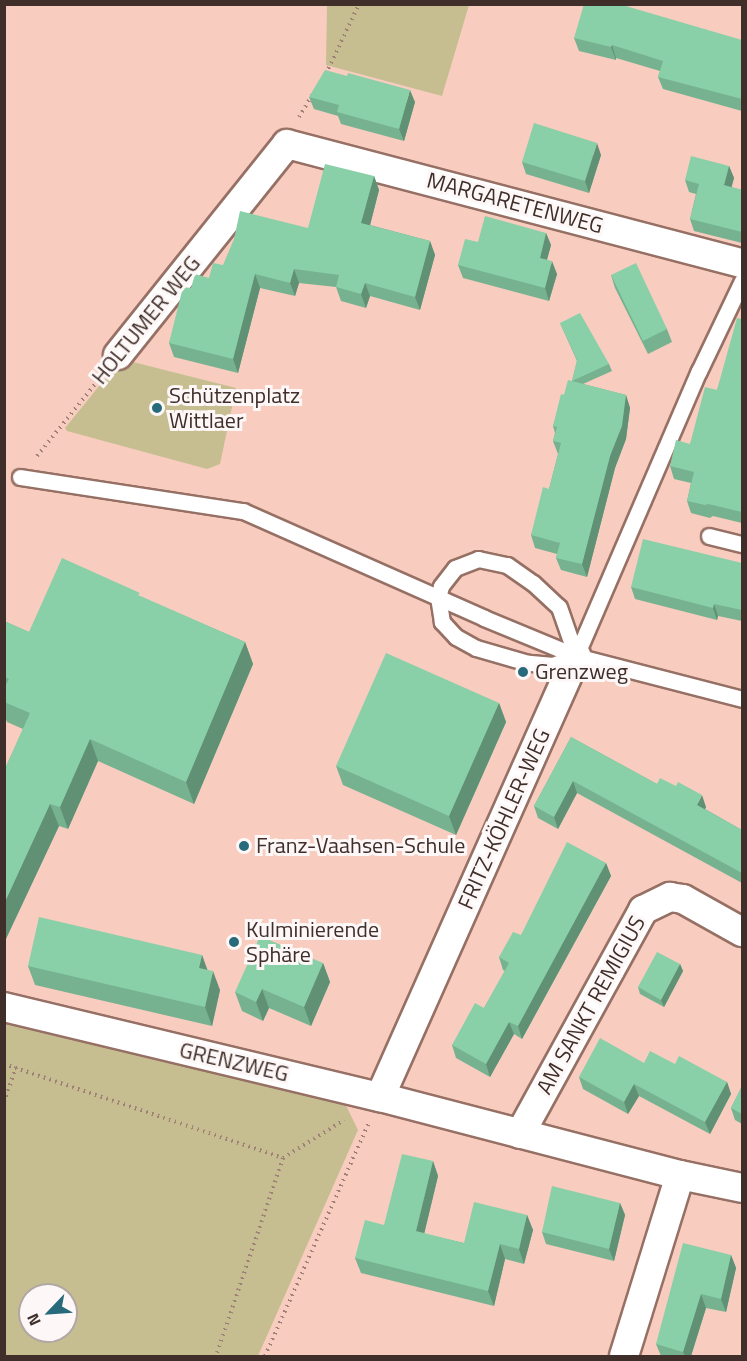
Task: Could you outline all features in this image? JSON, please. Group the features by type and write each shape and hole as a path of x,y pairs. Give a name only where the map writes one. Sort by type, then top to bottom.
{"street":[{"name":"MARGARETENWEG","path":"287,144 742,263"},
{"name":"HOLTUMER WEG","path":"118,355 287,144"},
{"name":"FRITZ-KÖHLER-WEG","path":"380,1097 581,646"},
{"name":"AM SANKT REMIGIUS","path":"520,1134 643,910 670,897 683,899 742,932"},
{"name":"GRENZWEG","path":"4,1007 380,1097 681,1175 742,1188"},
{"path":"624,1356 681,1175"}],"lane":[{"name":"FRITZ-KÖHLER-WEG","path":"581,646 704,361 742,281"},
{"path":"20,477 243,511 438,598 742,699"},
{"path":"709,536 742,544"},
{"path":"478,559 507,565 533,583 559,607 581,646 554,665 528,663 476,648 456,637 442,622 438,598 441,586 455,568 478,559"}],"path":[{"path":"320,84 333,64 359,4"},
{"path":"287,144 294,124 313,94"},
{"name":"HOLTUMER WEG","path":"20,477 118,355"},
{"path":"4,1064 283,1158"},
{"path":"4,1102 16,1067"},
{"path":"216,1356 283,1158 380,1097"},
{"path":"265,1356 380,1097"}],"shaded area":[{"path":"327,5 469,5 442,96 326,65"},
{"name":"Schützenplatz Wittlaer","path":"121,359 236,388 220,464 207,469 67,431 65,428"},
{"path":"5,1012 339,1091 358,1130 258,1356 5,1356"}],"building":[{"path":"584,4 619,4 742,40 742,99 658,77 663,61 612,45 611,47 574,38"},
{"path":"325,70 347,76 348,73 410,90 399,129 337,112 339,105 309,97"},
{"path":"534,123 597,143 585,181 522,162"},
{"path":"691,156 729,166 724,185 742,190 742,232 690,219 699,184 685,180"},
{"path":"325,164 374,176 361,223 430,241 415,297 365,283 361,294 336,287 339,275 294,269 290,283 255,274 233,359 169,343 183,287 191,288 195,274 209,278 213,263 223,265 234,239 240,211 308,228"},
{"path":"485,216 546,233 540,258 552,261 545,288 458,265 465,239 478,242"},
{"path":"636,263 667,329 643,341 611,275"},
{"path":"580,313 609,364 572,381 577,360 560,323"},
{"path":"737,318 742,319 742,512 687,501 694,472 670,466 676,440 690,444 705,387 717,390"},
{"path":"568,380 626,395 622,426 610,456 582,564 556,558 560,543 531,535 543,487 549,489 561,443 553,441 557,427 553,426 561,394 564,395"},
{"path":"643,539 742,563 742,610 714,604 713,608 631,587"},
{"path":"62,558 140,593 138,595 245,642 186,782 90,739 60,807 50,804 4,904 4,771 30,713 4,702 4,688 9,679 4,677 4,621 29,632"},
{"path":"386,653 499,703 449,816 336,766"},
{"path":"571,737 657,784 660,778 676,786 678,782 702,795 697,805 742,830 742,873 573,781 554,817 534,806"},
{"path":"567,842 606,863 518,1026 509,1022 486,1064 452,1045 475,1003 484,1008 509,963 499,957 513,932 521,935"},
{"path":"39,917 202,955 199,968 213,971 205,1007 28,966"},
{"path":"260,936 323,963 304,1007 262,989 256,1002 235,992"},
{"path":"657,952 680,964 661,1000 638,987"},
{"path":"600,1038 644,1063 650,1051 675,1064 679,1056 727,1082 705,1122 634,1084 624,1102 579,1077"},
{"path":"742,1086 742,1114 731,1108"},
{"path":"402,1154 433,1161 416,1231 464,1243 474,1202 527,1215 519,1249 500,1244 488,1291 355,1258 365,1220 384,1225"},
{"path":"552,1186 620,1203 609,1249 542,1232"},
{"path":"683,1243 731,1255 721,1299 701,1294 683,1352 656,1344"}],"place":[{"name":"Schützenplatz Wittlaer","path":"157,408"},
{"name":"Grenzweg","path":"523,672"},
{"name":"Franz-Vaahsen-Schule","path":"244,846"},
{"name":"Kulminierende Sphäre","path":"234,942"}]}
